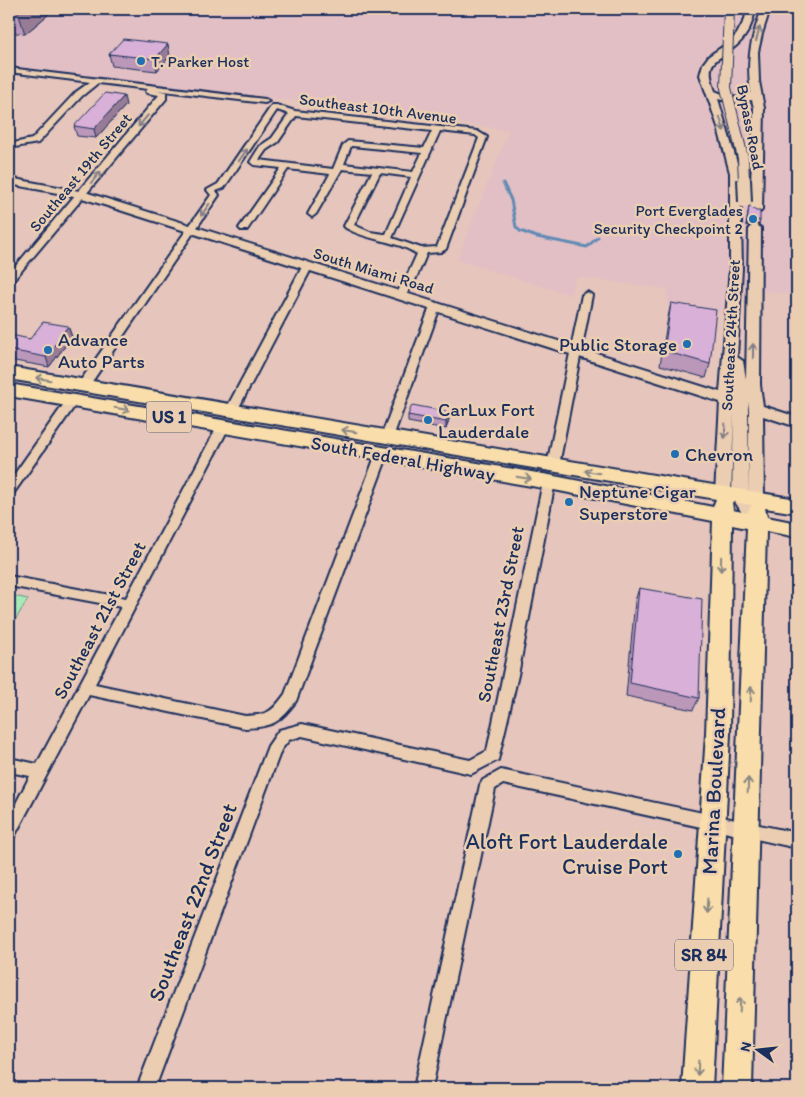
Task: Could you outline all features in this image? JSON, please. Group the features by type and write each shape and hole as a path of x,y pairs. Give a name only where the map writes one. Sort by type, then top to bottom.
{"main road":[{"name":"South Federal Highway","path":"9,374 108,390 355,450 414,442 722,516 744,503"},
{"path":"39,396 64,393 83,386"},
{"name":"South Federal Highway","path":"9,390 72,401 227,419 551,474 744,503 797,506"},
{"path":"72,401 89,394 108,390"},
{"name":"South Federal Highway","path":"744,503 797,530"},
{"name":"Marina Boulevard","path":"697,1088 718,720 722,516 744,503"},
{"name":"Marina Boulevard","path":"737,1088 746,830 744,503"}],"street":[{"name":"Bypass Road","path":"729,9 726,88 743,158 745,202 750,225 736,268"},
{"name":"Southeast 24th Street","path":"744,503 726,399 736,268 735,173 722,124 709,90 706,71 712,58 734,43 741,35 749,19 751,9"},
{"path":"756,210 759,108 747,52 756,35 765,9"},
{"path":"722,50 747,52"},
{"name":"Southeast 10th Avenue","path":"9,70 46,77 148,90 263,102 276,101 279,103 276,107 294,113 369,123 387,122 477,134 483,137 441,249 420,251"},
{"name":"Southeast 10th Avenue","path":"9,75 46,77"},
{"path":"9,146 26,144 35,140 79,94 94,83"},
{"name":"Southeast 10th Avenue","path":"94,83 263,102"},
{"name":"Southeast 19th Street","path":"9,280 163,97 163,94 148,90"},
{"path":"709,90 725,99 736,100 747,99 755,93"},
{"path":"83,386 215,195 211,190 221,186 276,107"},
{"path":"294,113 275,140 263,148 254,162 286,166 377,170 416,175"},
{"path":"381,237 389,236 437,129"},
{"path":"312,214 337,169 347,145 351,143 427,151"},
{"path":"244,228 286,166"},
{"path":"377,170 349,226 422,253 404,291"},
{"name":"South Miami Road","path":"9,181 82,194 307,267 404,291 435,307 575,353 726,399"},
{"name":"Southeast 24th Street","path":"744,503 756,409 753,385 753,291 750,225"},
{"name":"Southeast 21st Street","path":"9,832 307,267"},
{"name":"Southeast 23rd Street","path":"284,735 302,730 471,767 493,755 511,675 587,295"},
{"path":"86,688 245,722 266,721 277,717 292,697 435,307"},
{"path":"732,320 747,322 753,318"},
{"path":"731,337 741,390 744,503"},
{"path":"9,491 72,401"},
{"path":"756,409 797,422"},
{"path":"9,581 130,604"},
{"name":"Southeast 22nd Street","path":"146,1088 274,746 284,735"},
{"path":"9,765 41,772"},
{"path":"422,1088 488,785 501,777 797,841"}],"shaded area":[{"path":"9,9 797,9 797,296 727,285 722,313 668,306 667,289 577,277 570,295 457,260 509,130 272,98 9,67"}],"green space":[{"path":"9,595 28,599 9,630"}],"building":[{"path":"123,39 168,44 155,59 109,54"},
{"path":"105,93 124,96 94,129 74,126"},
{"path":"749,206 756,211 760,211 760,221 755,219 747,223"},
{"name":"Public Storage","path":"671,303 716,310 710,364 664,351"},
{"path":"43,322 68,326 46,357 9,350 9,338 11,335 30,339"},
{"path":"412,405 449,412 446,422 408,415"},
{"path":"639,588 702,599 699,698 630,683"}],"waterway":[{"path":"503,183 511,200 516,227 520,231 537,237 587,247 598,237"}],"place":[{"name":"T. Parker Host","path":"141,61"},
{"name":"Port Everglades Security Checkpoint 2","path":"753,219"},
{"name":"Public Storage","path":"687,344"},
{"name":"Advance Auto Parts","path":"48,350"},
{"name":"CarLux Fort Lauderdale","path":"428,420"},
{"name":"Chevron","path":"675,454"},
{"name":"Neptune Cigar Superstore","path":"569,502"},
{"name":"Aloft Fort Lauderdale Cruise Port","path":"678,854"}]}
